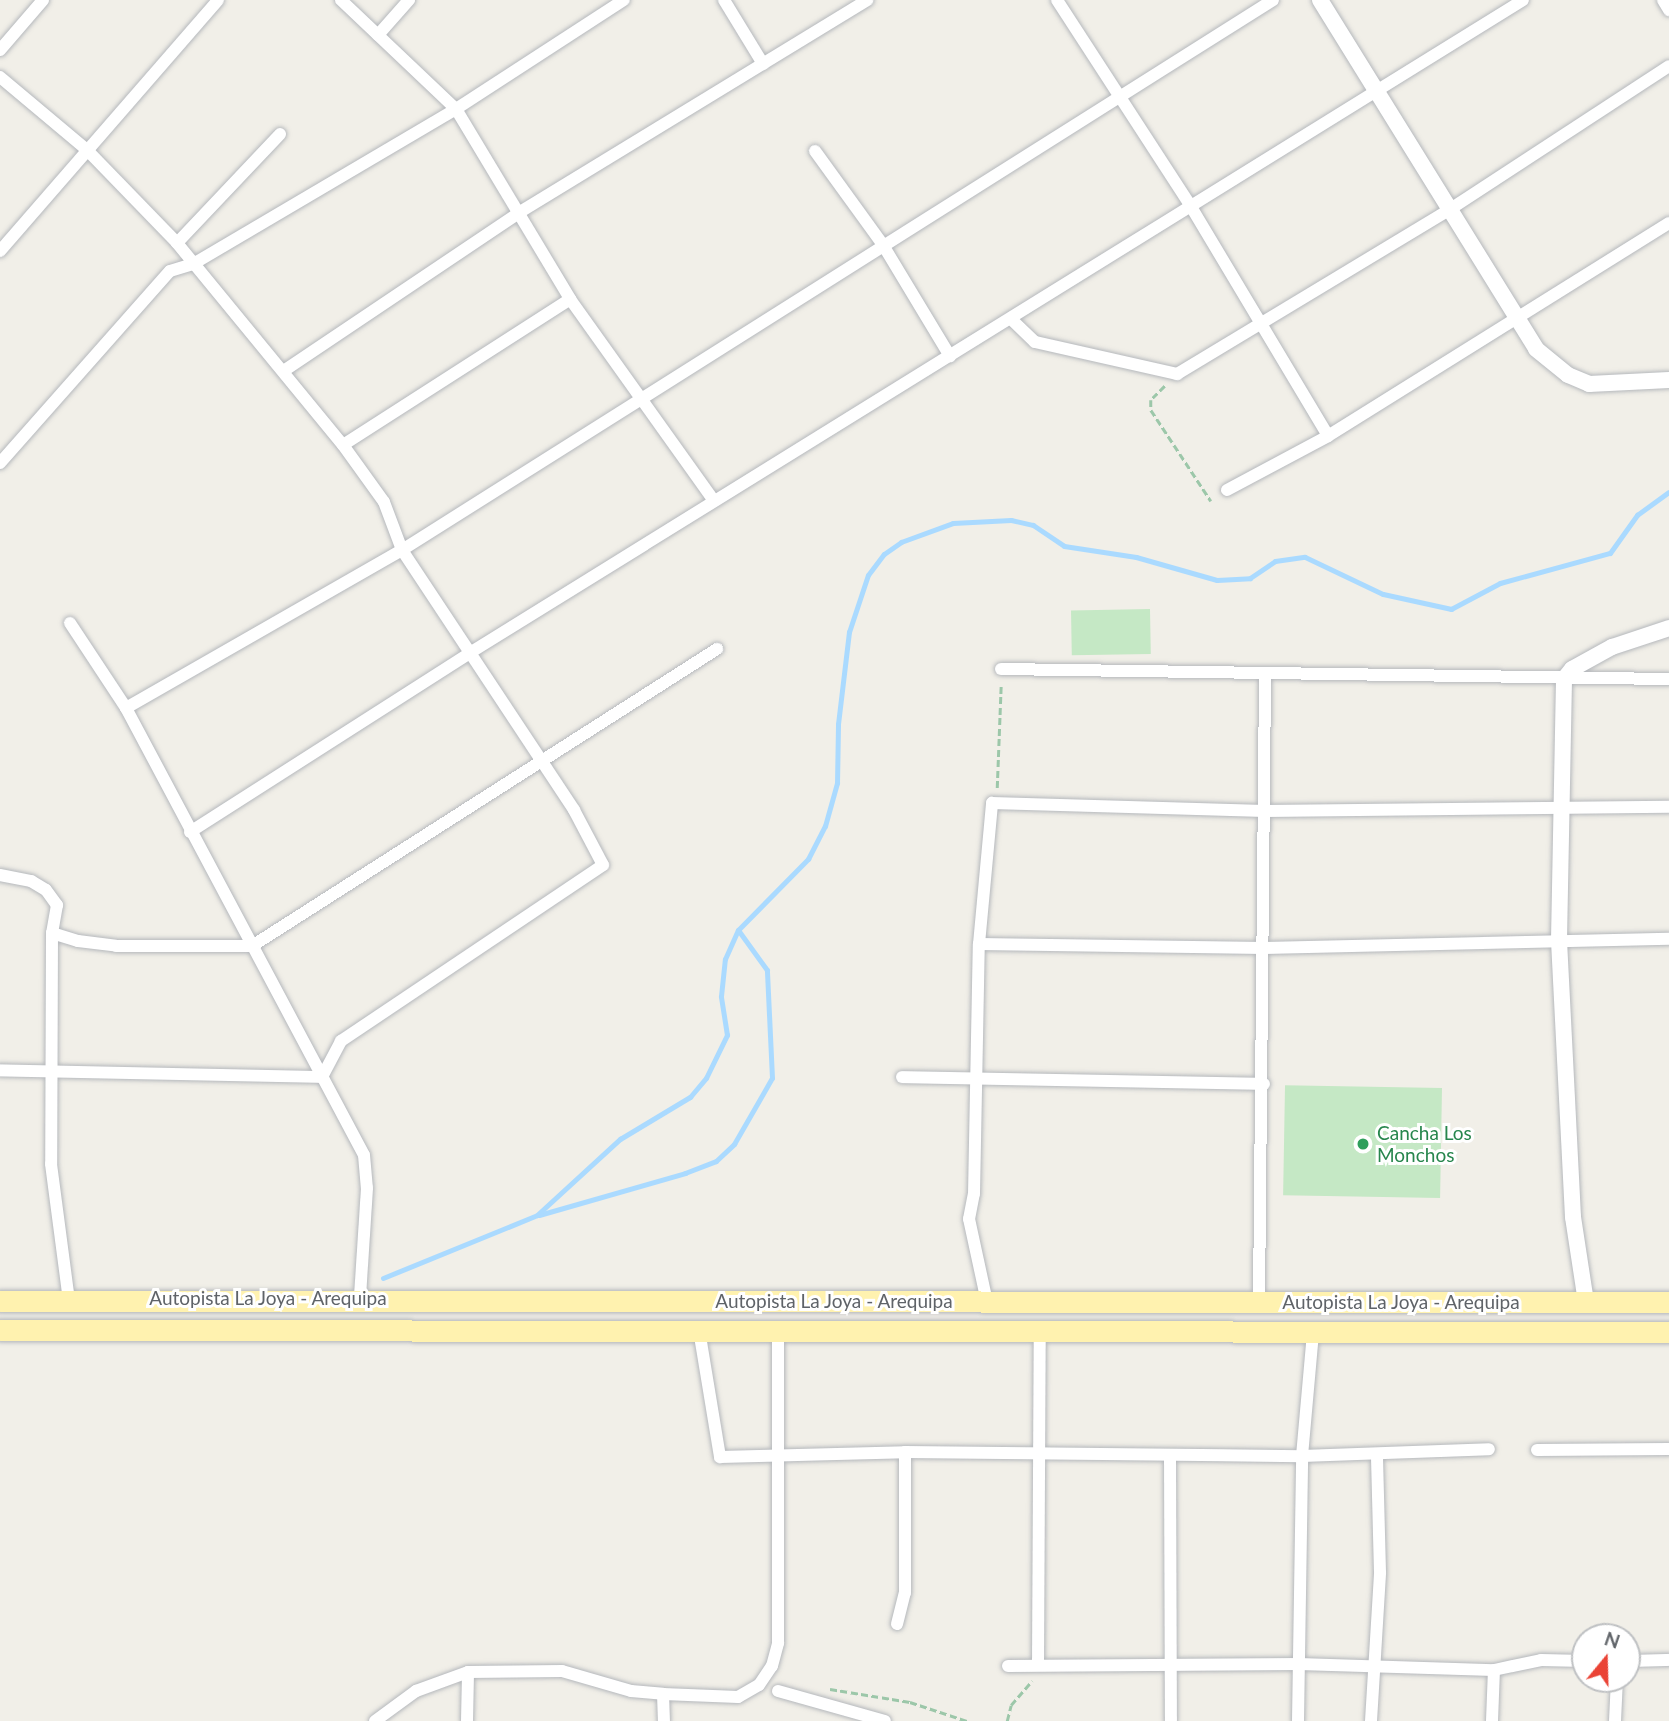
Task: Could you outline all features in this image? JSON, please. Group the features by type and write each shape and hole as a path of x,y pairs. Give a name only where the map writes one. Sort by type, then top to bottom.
{"main road":[{"name":"Autopista La Joya - Arequipa","path":"0,1301 360,1297 987,1302 1669,1302"},
{"name":"Autopista La Joya - Arequipa","path":"0,1330 1669,1332"}],"street":[{"path":"0,50 43,0"},
{"path":"0,251 218,0"},
{"path":"341,0 456,109 570,299 643,395 714,501"},
{"path":"378,35 409,0"},
{"path":"0,463 170,271 193,264 456,109 624,0"},
{"path":"724,0 763,64"},
{"path":"285,370 520,212 867,0"},
{"path":"1057,0 1190,205 1328,436"},
{"path":"126,708 402,550 643,395 1273,0"},
{"path":"1320,0 1452,208 1514,320 1536,349 1568,375 1589,384 1669,380"},
{"path":"190,832 468,654 1523,0"},
{"path":"1663,0 1669,10"},
{"path":"1011,319 1035,342 1177,374 1452,208 1669,66"},
{"path":"0,77 87,150 177,243 285,370 343,444 384,502 402,550 540,765 573,810 603,865 341,1041 321,1077"},
{"path":"177,243 280,134"},
{"path":"815,151 883,245 950,356"},
{"path":"1227,491 1328,436 1669,223"},
{"path":"343,444 570,299"},
{"path":"70,623 126,708 364,1155 367,1188 360,1297"},
{"path":"1586,1302 1573,1217 1559,940 1564,678 1572,669 1612,647 1669,628"},
{"path":"52,933 116,946 252,946 540,765 717,649"},
{"path":"1001,669 1669,680"},
{"path":"1259,1301 1264,1084 1265,675"},
{"path":"987,1302 969,1219 974,1194 979,944 992,803 1265,811 1669,807"},
{"path":"0,875 31,881 46,890 57,905 52,933 51,1164 69,1300"},
{"path":"979,944 1264,948 1669,939"},
{"path":"0,1070 51,1069 321,1077"},
{"path":"902,1077 1264,1084"},
{"path":"699,1330 720,1457 777,1458 905,1452 1038,1456 1302,1456 1489,1449"},
{"path":"375,1721 416,1691 468,1672 562,1671 631,1691 663,1695 738,1696 750,1693 772,1667 778,1643 778,1330"},
{"path":"1038,1665 1040,1330"},
{"path":"1298,1721 1302,1456 1313,1332"},
{"path":"1537,1450 1669,1449"},
{"path":"898,1624 905,1593 905,1452"},
{"path":"1371,1721 1380,1572 1377,1454"},
{"path":"1170,1455 1168,1668 1171,1721"},
{"path":"1008,1666 1168,1668 1299,1664 1494,1670 1541,1660 1571,1661"},
{"path":"1641,1661 1669,1660"},
{"path":"1492,1721 1494,1670"},
{"path":"467,1721 468,1672"},
{"path":"778,1691 885,1721"},
{"path":"1615,1721 1616,1693"},
{"path":"663,1695 664,1721"}],"path":[{"path":"1177,374 1151,400 1152,410 1211,501"},
{"path":"992,803 998,786 1001,669"},
{"path":"1007,1721 1011,1705 1033,1680 1038,1665"},
{"path":"796,1696 820,1688 843,1689 910,1702 967,1721"}],"green space":[{"path":"1150,609 1151,654 1072,655 1071,610"},
{"name":"Cancha Los Monchos","path":"1285,1085 1442,1088 1440,1198 1283,1195"}],"waterway":[{"path":"383,1278 537,1215 620,1139 690,1097 706,1078 727,1035 721,996 725,959 738,930 808,859 825,826 837,783 838,724 849,632 868,575 884,554 901,542 953,523 1011,520 1033,525 1064,546 1136,557 1217,580 1250,578 1275,561 1305,557 1383,594 1451,609 1500,583 1610,553 1637,515 1669,492"},
{"path":"539,1215 685,1173 716,1161 734,1144 772,1078 767,970 738,930"}],"place":[{"name":"Cancha Los Monchos","path":"1363,1144"}]}
